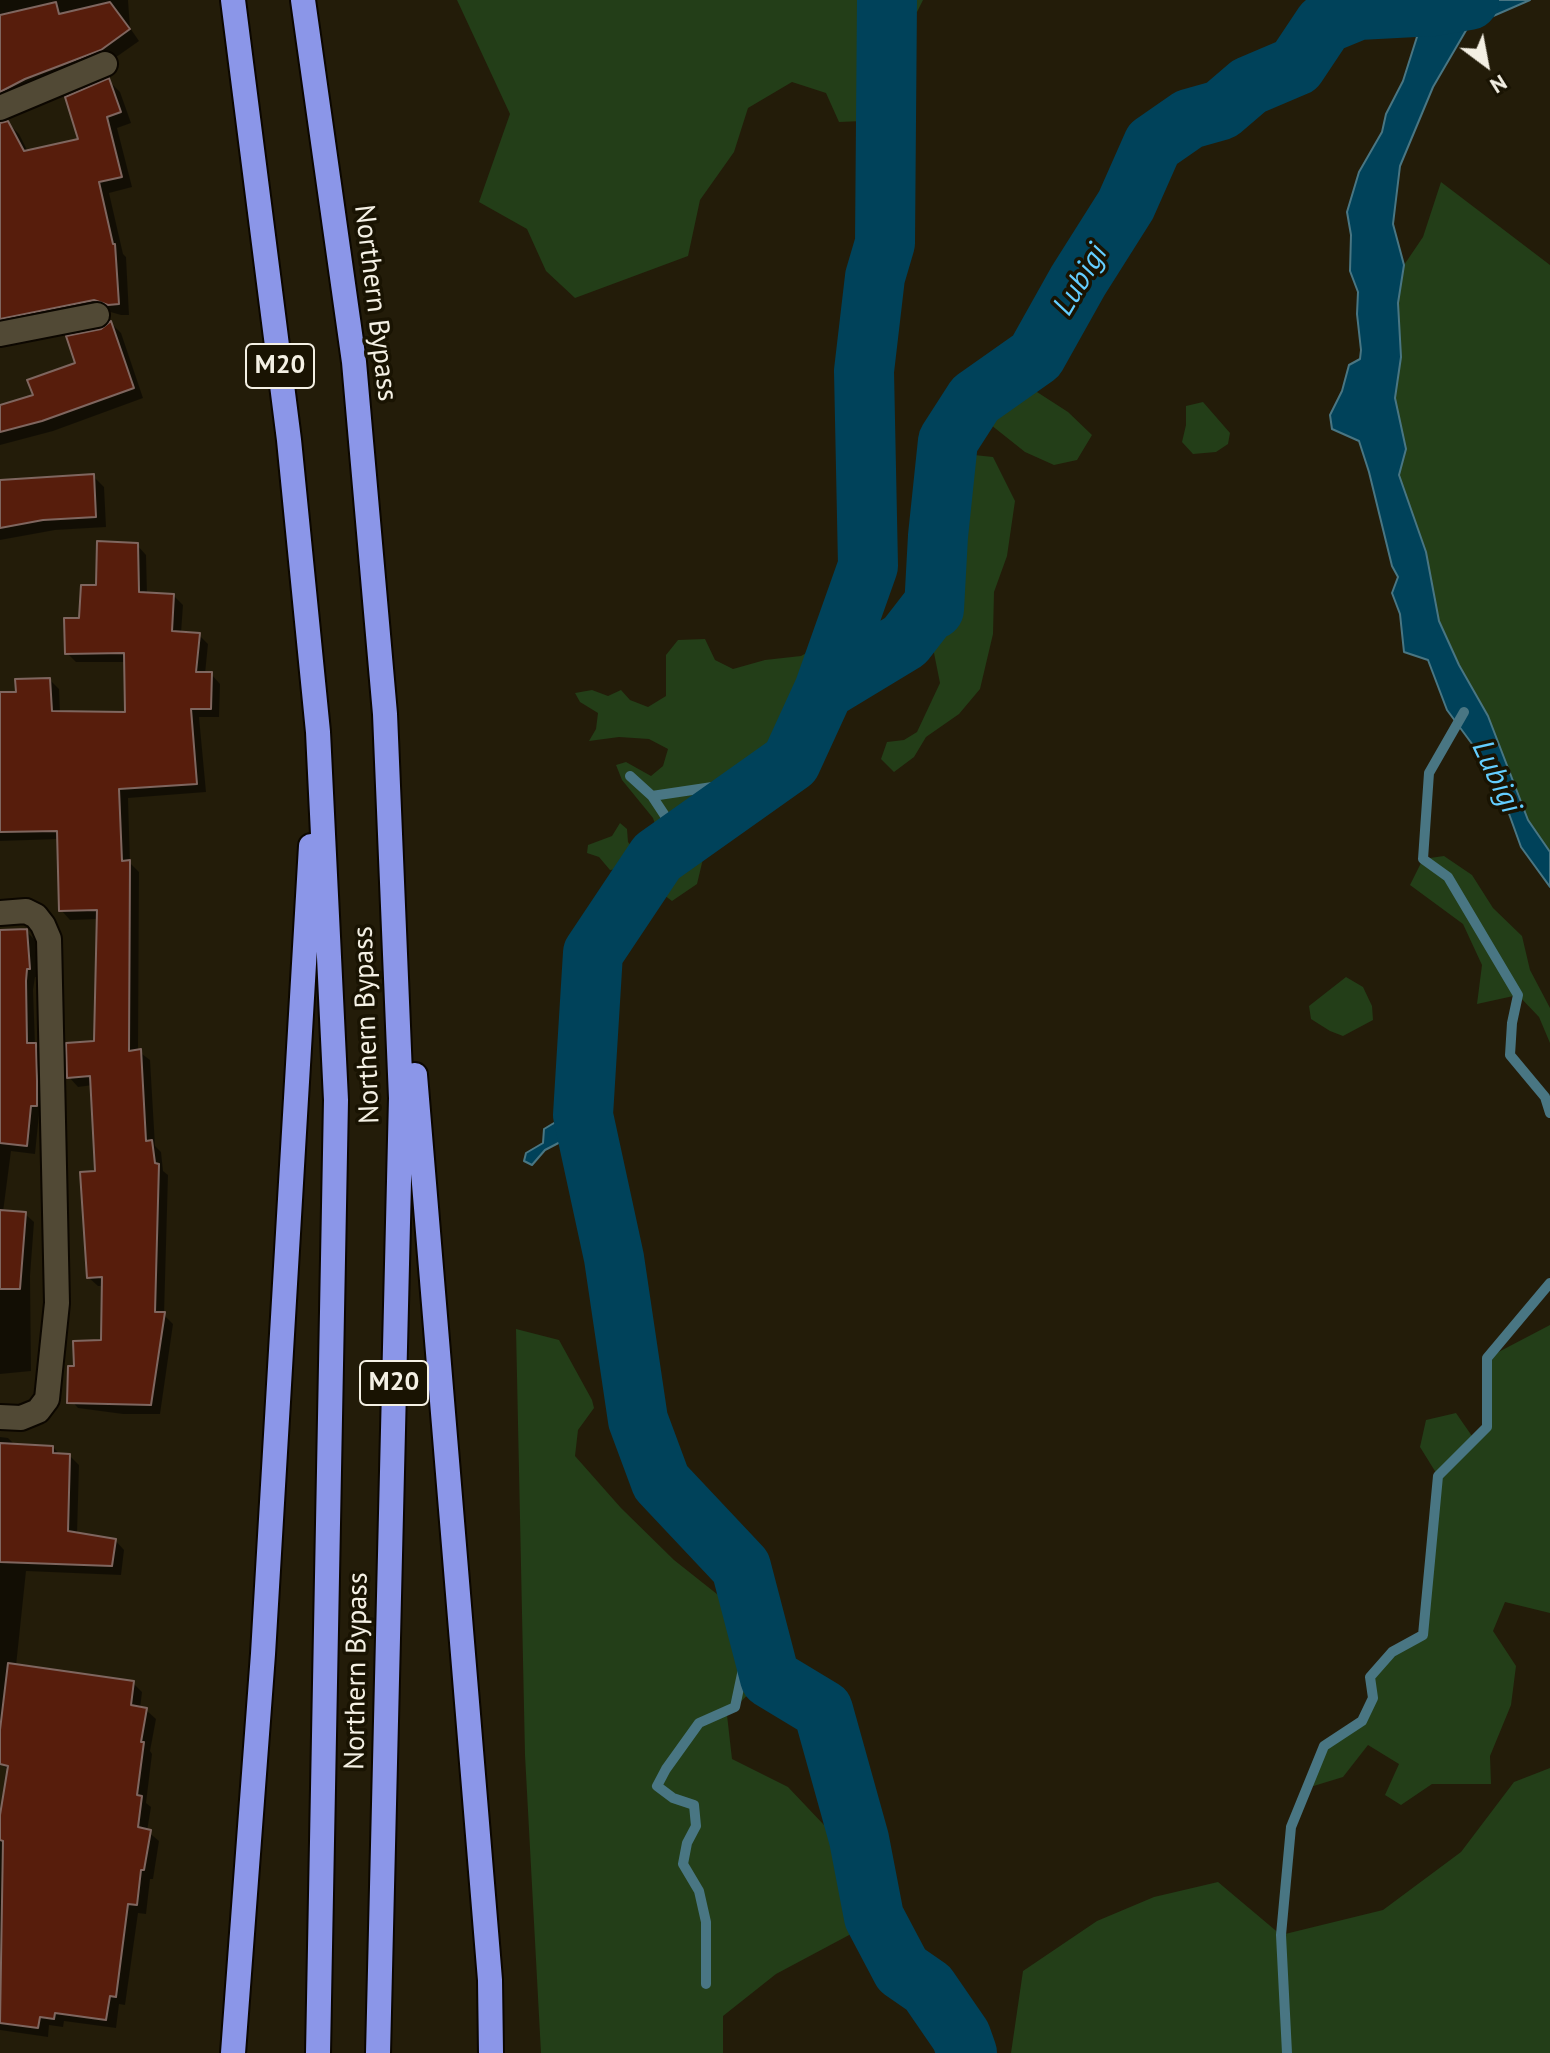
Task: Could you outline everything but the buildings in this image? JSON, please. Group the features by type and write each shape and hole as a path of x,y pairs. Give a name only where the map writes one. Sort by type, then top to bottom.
{"highway":[{"name":"Northern Bypass","path":"233,0 289,440 318,732 336,1100 318,2053"},
{"name":"Northern Bypass","path":"303,0 354,362 385,714 401,1098 378,2053"},
{"path":"385,714 490,1980 491,2053"},
{"path":"233,2053 263,1654 318,732"}],"street":[{"path":"0,108 105,64"},
{"path":"0,334 97,315"},
{"path":"0,913 26,911 36,916 49,939 57,1303 47,1399 38,1411 21,1418 0,1417"}],"green space":[{"path":"457,0 923,0 917,12 865,28 861,71 863,121 839,122 826,93 792,82 748,108 734,152 700,200 688,256 575,298 546,271 527,229 479,202 510,114"},
{"path":"1441,182 1550,265 1550,852 1528,820 1488,716 1439,621 1426,552 1399,475 1406,449 1395,398 1401,357 1398,303 1404,265 1423,237"},
{"path":"1004,371 1018,385 1037,392 1068,412 1092,435 1077,460 1054,465 1025,452 986,421 973,385 991,372"},
{"path":"1203,402 1230,433 1228,444 1216,452 1193,454 1182,442 1186,406"},
{"path":"965,454 993,457 1015,501 1007,556 994,592 993,634 980,689 959,714 926,737 914,757 894,772 881,759 887,742 904,740 917,732 940,683 933,648 910,671 878,686 844,689 775,731 761,758 775,782 723,821 707,842 697,884 672,901 664,895 661,842 653,818 622,780 616,765 626,762 651,776 663,766 668,749 649,739 619,737 589,741 596,729 598,713 580,702 575,693 592,690 608,696 621,690 630,700 648,707 666,696 666,655 678,640 705,639 715,660 733,669 765,660 801,656 819,646 864,636 895,637 929,610 926,530 933,472"},
{"path":"620,823 627,829 628,842 637,853 624,868 610,870 599,857 587,853 588,845 612,836"},
{"path":"1444,856 1472,875 1493,908 1522,936 1530,970 1550,1008 1550,1043 1539,1017 1518,995 1477,1004 1482,965 1463,924 1410,885 1423,859"},
{"path":"1346,977 1363,987 1372,1006 1373,1020 1343,1036 1311,1019 1309,1006"},
{"path":"1550,1325 1550,1613 1505,1602 1493,1631 1516,1666 1511,1705 1490,1756 1491,1784 1432,1784 1401,1805 1385,1795 1399,1764 1368,1745 1343,1777 1307,1788 1324,1746 1362,1721 1373,1698 1370,1677 1392,1652 1423,1635 1438,1476 1420,1447 1426,1420 1456,1413 1474,1439 1487,1426 1487,1358"},
{"path":"516,1329 559,1340 592,1400 594,1408 578,1430 575,1456 621,1508 674,1560 732,1606 763,1680 727,1715 732,1759 788,1787 824,1825 873,1866 851,1934 776,1974 723,2016 723,2053 541,2053 525,1755"},
{"path":"1550,1768 1550,2053 1011,2053 1023,1971 1097,1921 1154,1897 1218,1882 1281,1935 1383,1910 1461,1852 1514,1782"}],"water":[{"path":"1421,0 1530,0 1468,27 1433,87 1400,166 1393,224 1404,265 1398,303 1401,357 1395,398 1406,449 1399,475 1426,552 1439,621 1488,716 1528,820 1550,852 1550,887 1521,847 1495,775 1447,710 1428,660 1404,652 1400,614 1392,593 1398,577 1392,566 1359,441 1332,429 1330,415 1342,391 1349,365 1360,359 1361,350 1358,292 1350,271 1351,235 1347,212 1359,172 1382,132 1386,114 1403,81 1422,21"},
{"path":"1350,2 1343,22 1316,36 1306,4 1317,12 1333,14"},
{"path":"1303,56 1309,69 1286,85 1268,89 1215,131 1175,139 1147,157 1143,144 1145,130 1166,115 1225,93 1243,72"},
{"path":"587,1049 605,1093 599,1122 589,1144 570,1137 545,1150 532,1165 524,1161 526,1153 543,1143 544,1129 564,1117 572,1062"},
{"path":"592,1157 603,1176 607,1195 605,1218 585,1209 576,1199"},
{"path":"605,1218 635,1266 637,1293 626,1336 603,1306"},
{"path":"649,1449 665,1461 675,1480 681,1503 663,1497 651,1484"},
{"path":"694,1517 726,1525 748,1542 754,1574 750,1602 732,1586"}],"waterway":[{"path":"887,0 885,243 875,277 864,371 868,566 824,690 791,762 657,857 593,953 583,1115 614,1258 638,1420 661,1482 741,1567 770,1678 823,1710 859,1839 874,1917 902,1970 928,1988 961,2036 967,2053"},
{"name":"Lubigi","path":"824,690 905,641 929,610 934,609 948,441 975,399 1036,356 1126,205 1153,144 1189,119 1221,110 1249,86 1296,66 1324,24 1358,10 1434,6 1469,0"},
{"path":"1464,712 1429,773 1423,859 1448,877 1518,995 1510,1055 1545,1097 1550,1113"},
{"path":"630,776 652,796 766,779"},
{"path":"652,796 681,840"},
{"path":"1287,2053 1281,1935 1291,1827 1324,1746 1362,1721 1373,1698 1370,1677 1392,1652 1423,1635 1438,1476 1487,1427 1487,1358 1550,1283"},
{"path":"706,1984 706,1922 699,1891 683,1864 687,1843 696,1826 694,1805 673,1798 657,1786 699,1723 735,1707 743,1669 762,1647"}]}
